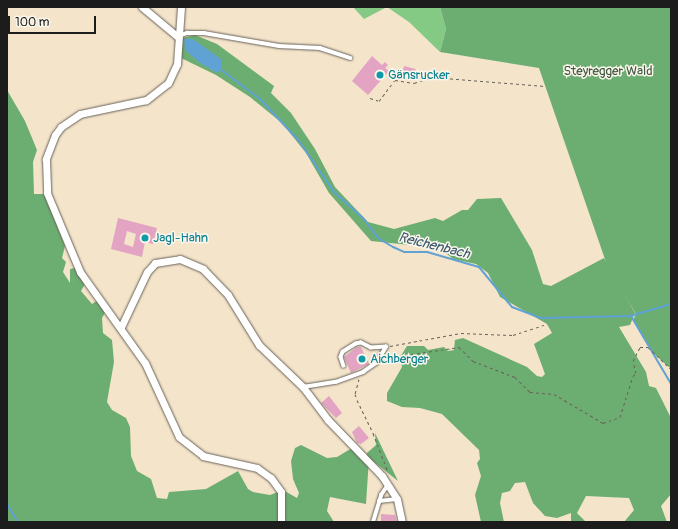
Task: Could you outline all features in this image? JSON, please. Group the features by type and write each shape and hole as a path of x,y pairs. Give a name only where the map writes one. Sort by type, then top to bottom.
{"street":[{"path":"142,7 178,36"},
{"path":"181,7 181,27 178,36 174,73 161,90 134,104 92,111 70,119 55,135 46,160 46,193 73,258 90,288 121,327 145,363 179,437 203,456 257,468 271,478 281,492 281,522"},
{"path":"121,327 150,267 155,263 171,259 188,261 203,268 221,286 259,345 303,387 318,409 389,481 397,499 402,522"}],"lane":[{"path":"178,36 187,33 204,33 278,46 320,48 350,58"},
{"path":"344,366 341,357 343,352 356,344 361,343 371,348 386,347"},
{"path":"303,387 336,382 362,372 376,363 386,347"},
{"path":"373,522 379,502 389,481"},
{"path":"379,502 397,499"}],"path":[{"path":"370,98 378,101 395,80 414,83 432,77 545,86"},
{"path":"386,347 461,333 513,335 547,324"},
{"path":"376,363 399,356 459,347 473,361 515,377 530,392 554,394 603,423 620,417 632,376 636,373 633,361 640,347 648,347 671,369"},
{"path":"362,372 357,387 357,400 373,433 389,481"}],"green space":[{"path":"353,7 387,7 364,19"},
{"path":"387,7 440,7 446,29 440,52 409,22"},
{"name":"Steyregger Wald","path":"440,7 671,7 671,369 653,353 633,320 636,314 608,268 539,68 440,52 446,29"},
{"path":"195,35 217,44 274,86 271,93 291,113 315,149 335,187 368,222 394,229 435,218 443,221 462,210 468,210 477,199 501,198 532,250 543,284 551,286 604,258 635,313 630,325 619,327 646,372 649,386 656,388 671,418 671,494 661,506 667,522 624,522 634,510 629,498 586,496 577,513 586,522 571,522 571,513 557,518 545,516 533,503 525,482 515,483 510,491 502,493 500,503 504,522 481,522 475,495 481,476 477,463 480,459 479,450 442,414 420,408 402,407 387,401 387,393 402,367 400,357 407,346 424,346 428,350 444,347 448,351 454,350 455,340 463,338 527,367 537,376 542,377 545,374 534,344 552,333 547,324 500,297 488,273 476,264 453,259 440,248 371,241 329,193 306,153 282,123 250,97 216,75 181,58 182,38"},
{"path":"7,90 25,121 37,150 33,162 34,194 45,194 65,246 62,258 66,262 63,272 70,283 70,269 75,268 85,284 81,291 92,304 98,300 106,311 102,318 103,333 112,340 114,362 107,402 112,410 126,418 130,427 131,456 137,471 151,479 157,498 167,499 169,492 206,489 238,471 248,489 253,492 270,495 283,490 297,498 299,493 293,479 291,461 295,448 301,445 327,458 337,457 352,448 367,459 367,453 376,445 375,433 398,481 369,458 366,504 330,497 327,511 334,522 7,522"}],"water":[{"path":"184,39 193,39 221,59 221,70 217,73 200,63 185,50"}],"building":[{"name":"Gänsrucker","path":"372,56 382,65 385,62 388,65 385,68 389,71 368,95 352,81"},
{"path":"404,66 416,69 414,76 402,73"},
{"name":"Jagl-Hahn","path":"118,218 157,228 153,244 145,242 142,257 111,249","holes":["127,231 136,234 133,247 124,244"]},
{"name":"Aichberger","path":"357,347 361,347 369,364 351,373 344,357"},
{"path":"329,396 342,413 336,418 321,403"},
{"path":"359,426 369,438 361,444 357,443 352,432"},
{"path":"381,514 395,515 397,522 381,522"}],"waterway":[{"name":"Reichenbach","path":"220,69 260,99 299,141 334,192 363,218 378,238 393,247 404,252 427,252 479,267 512,307 540,318 630,316 671,304"},
{"path":"631,316 671,384"},
{"path":"7,504 18,522"}],"place":[{"name":"Gänsrucker","path":"380,75"},
{"name":"Jagl-Hahn","path":"145,238"},
{"name":"Aichberger","path":"362,359"}]}
